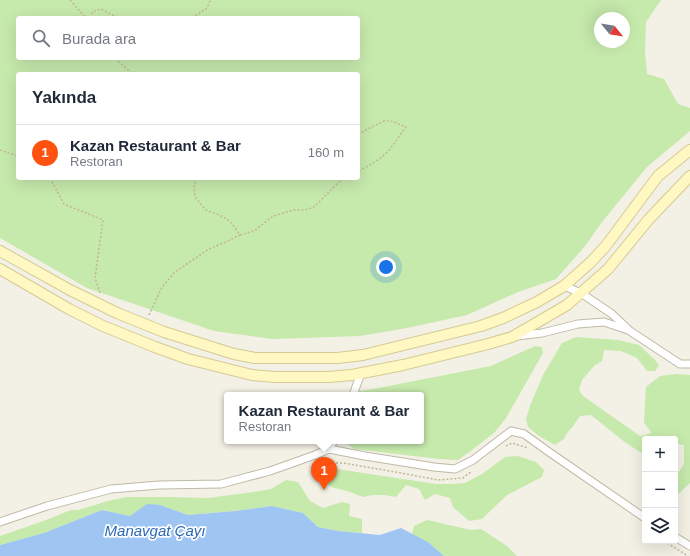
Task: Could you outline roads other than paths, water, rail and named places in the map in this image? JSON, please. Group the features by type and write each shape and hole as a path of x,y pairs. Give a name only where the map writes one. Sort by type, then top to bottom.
{"main road":[{"path":"0,251 70,290 117,313 164,332 234,354 255,358 337,358 363,355 481,326 503,318 537,302 564,286 591,262 605,247 658,176 690,150"},
{"path":"0,268 69,309 103,326 188,359 275,378 328,377 361,373 403,366 512,337 567,305 608,269 649,219 688,180"}],"street":[{"path":"564,286 581,293 592,302 612,314 630,331 680,364 690,364"},
{"path":"512,337 542,333 578,324 604,322 630,331"},
{"path":"354,392 361,373"},
{"path":"0,522 47,506 111,488 221,484 270,471 329,449 434,467 455,469 473,460 511,431 524,434 642,516"},
{"path":"329,449 332,444"},
{"path":"678,539 690,546"}],"water":[{"name":"Manavgat Çayı","path":"147,504 160,505 188,515 272,506 303,513 318,527 338,531 380,535 401,528 428,542 444,556 0,556 0,545 44,533 102,510 130,516"}],"place":[{"name":"Kazan Restaurant & Bar","path":"324,490"}]}
